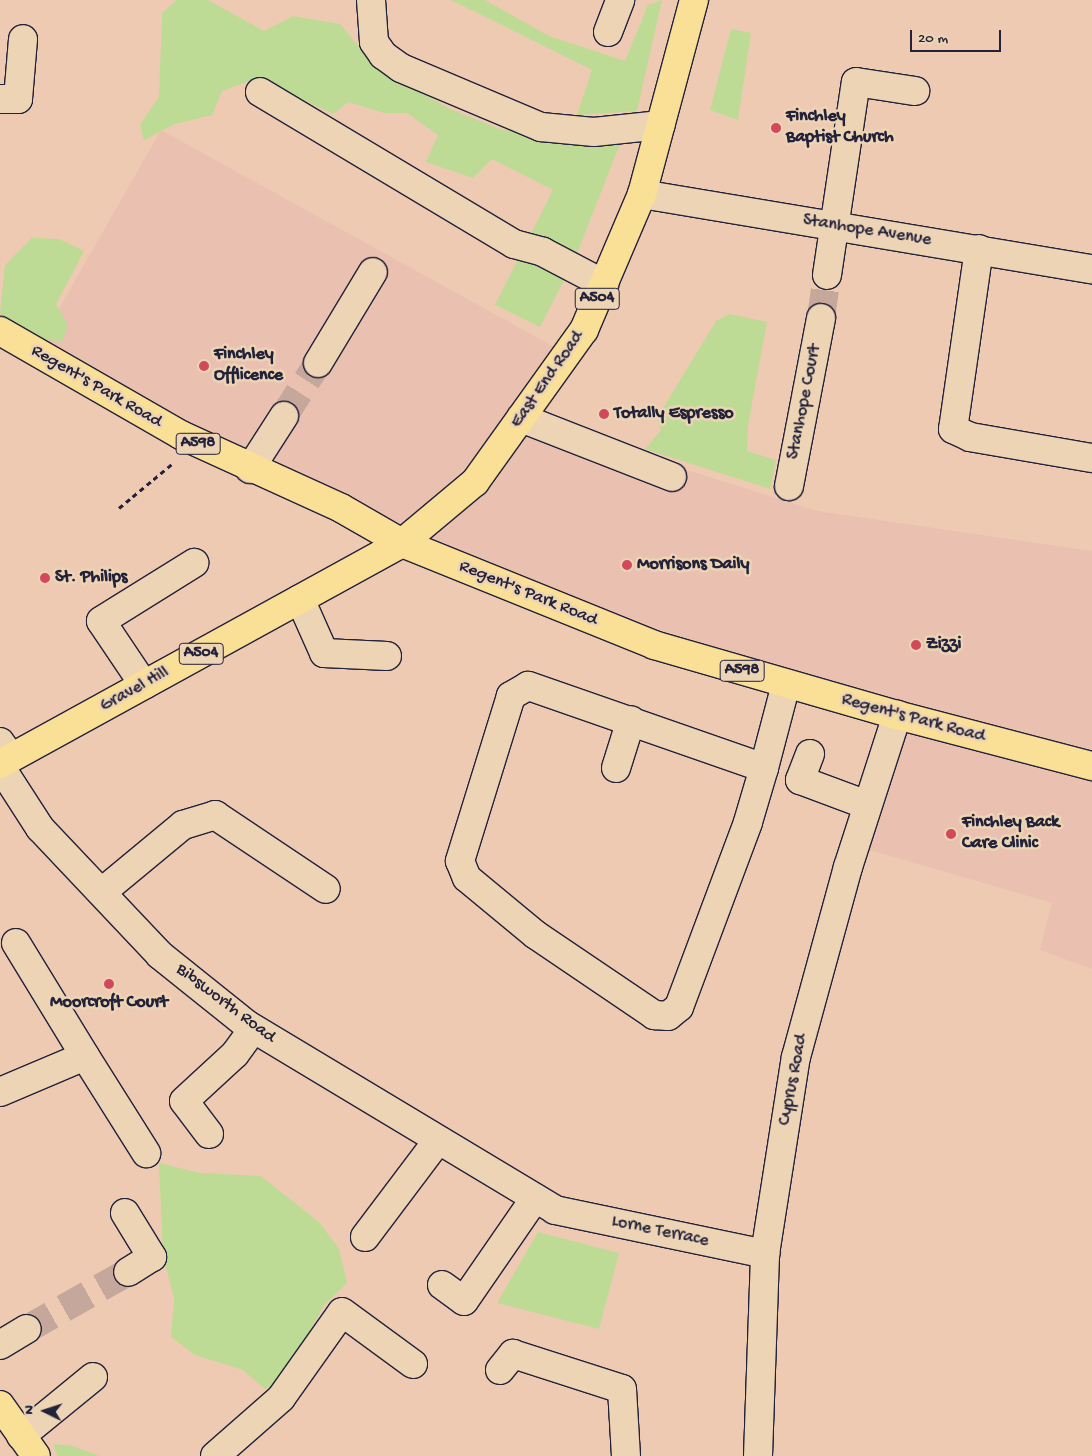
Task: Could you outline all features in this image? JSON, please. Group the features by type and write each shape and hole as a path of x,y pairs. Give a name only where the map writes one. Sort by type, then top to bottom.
{"main road":[{"name":"East End Road","path":"402,543 475,482 584,330 642,194 694,0"},
{"name":"Regent's Park Road","path":"0,331 191,440 250,469 341,508 402,543 654,645 897,715 1092,766"},
{"name":"Gravel Hill","path":"3,758 144,685 402,543"},
{"path":"0,1405 18,1440"}],"street":[{"path":"371,0 374,42 383,55 410,72 540,127 594,132 661,125"},
{"path":"608,32 620,0"},
{"path":"0,99 18,99 23,39"},
{"path":"827,274 856,82 914,91"},
{"path":"260,92 514,244 544,252 604,284"},
{"name":"Stanhope Avenue","path":"642,194 1092,269"},
{"path":"979,249 953,429 970,437 1092,458"},
{"path":"318,363 373,272"},
{"name":"Stanhope Court","path":"789,486 821,318"},
{"path":"250,469 284,416"},
{"path":"521,418 672,477"},
{"path":"144,685 101,621 194,563"},
{"path":"300,599 324,653 387,656"},
{"path":"764,768 544,689 528,686 511,696 460,861 467,878 536,936 654,1015 668,1016 679,1007 764,768 786,684"},
{"name":"Cyprus Road","path":"758,1456 765,1254 796,1057 867,805 897,715"},
{"path":"616,768 631,720"},
{"path":"810,754 800,780 867,805"},
{"name":"Bibsworth Road","path":"3,758 40,828 160,955 252,1029 545,1204"},
{"path":"102,892 183,825 215,815 326,889"},
{"path":"16,943 146,1153"},
{"path":"209,1134 184,1101 234,1054 252,1029"},
{"path":"0,1092 85,1056"},
{"path":"365,1237 438,1140"},
{"path":"442,1285 464,1301 545,1204"},
{"name":"Lorne Terrace","path":"545,1204 765,1254"},
{"path":"125,1213 152,1257 128,1272"},
{"path":"215,1456 281,1398 342,1312 412,1364"},
{"path":"0,1345 27,1329"},
{"path":"500,1370 513,1354 622,1389 626,1456"},
{"path":"18,1440 93,1377"}],"path":[{"path":"119,508 170,467 191,440"}],"shaded area":[{"path":"161,130 567,354 525,413 668,464 817,511 1092,551 1092,969 1040,950 1052,903 856,846 895,717 402,543 35,351"}],"green space":[{"path":"176,0 208,0 264,31 293,16 340,24 376,67 450,109 502,130 610,137 620,144 574,261 540,327 495,305 553,190 492,159 473,178 426,162 438,135 407,113 384,113 348,102 334,114 256,79 222,91 212,115 175,124 144,140 140,124 159,97 162,13"},
{"path":"451,0 485,0 549,36 625,61 648,5 662,0 637,111 577,115 592,70"},
{"path":"731,29 751,33 738,120 710,110"},
{"path":"32,238 59,239 84,251 56,304 68,325 62,342 23,336 0,313 5,265"},
{"path":"729,314 767,322 748,425 747,451 776,460 770,489 645,449 661,430 657,418 716,321"},
{"path":"159,1163 200,1173 261,1176 319,1222 339,1249 347,1283 324,1305 282,1383 265,1389 243,1370 195,1355 171,1337 174,1298 163,1256"},
{"path":"538,1232 619,1253 599,1329 497,1303"},
{"path":"53,1444 72,1446 100,1456 58,1456"}],"tunnel":[{"path":"821,318 827,275"},
{"path":"284,416 318,363"},
{"path":"27,1329 128,1272"}],"place":[{"name":"Finchley Baptist Church","path":"776,128"},
{"name":"Finchley Offlicence","path":"204,366"},
{"name":"Totally Espresso","path":"604,414"},
{"name":"Morrisons Daily","path":"627,565"},
{"name":"St. Philips","path":"45,578"},
{"name":"Zizzi","path":"916,645"},
{"name":"Finchley Back Care Clinic","path":"951,834"},
{"name":"Moorcroft Court","path":"109,984"}]}
